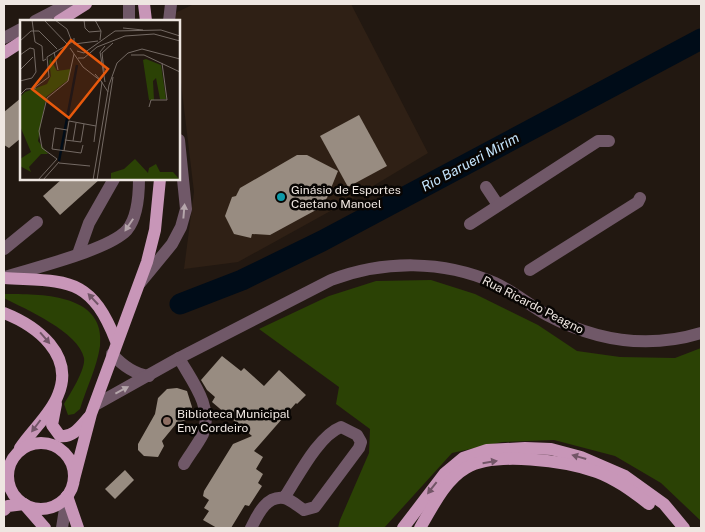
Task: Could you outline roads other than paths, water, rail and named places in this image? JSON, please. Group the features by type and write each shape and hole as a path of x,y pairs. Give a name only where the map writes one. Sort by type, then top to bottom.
{"main road":[{"path":"61,20 86,4"},
{"path":"144,4 146,20"},
{"path":"4,53 20,43"},
{"path":"4,510 8,506 24,504 33,508 52,507 67,496 74,479 93,409 146,262 154,230 160,180"},
{"path":"4,278 74,284 87,292 101,308 116,341"},
{"path":"4,313 37,330 58,356 63,370 52,425 60,436 69,436 77,430 93,409"},
{"path":"45,528 12,490 5,472 15,455 58,397"},
{"path":"15,455 31,444 49,443 65,453 71,461 74,479"},
{"path":"403,528 445,473 463,458 487,450 525,448 551,449 601,464 625,476 664,504 680,524"},
{"path":"420,528 444,490 460,472 467,467 490,461 508,460 549,462 598,472 623,485 680,524"},
{"path":"67,496 78,528"}],"street":[{"path":"37,20 68,4"},
{"path":"129,4 130,20"},
{"path":"169,20 171,4"},
{"path":"4,38 20,30"},
{"path":"470,224 598,141 609,141"},
{"path":"134,296 142,280 172,244 184,219 186,209 180,150"},
{"path":"78,254 92,218 113,180"},
{"path":"4,278 112,241 127,230 134,218 139,180"},
{"path":"486,187 498,205"},
{"path":"530,270 638,202 640,198"},
{"path":"4,249 37,222"},
{"name":"Rua Ricardo Peagno","path":"93,409 179,358 332,280 365,269 396,265 428,266 466,272 496,283 576,329 609,339 666,341 701,333"},
{"path":"112,354 126,367 140,375 149,376"},
{"path":"179,358 205,405 206,419 203,433 184,464"},
{"path":"251,528 265,505 273,500 284,498 304,510 315,507 359,448 361,442 357,435 341,427 332,430 318,447 284,498"},
{"path":"62,528 67,496"}],"waterway":[{"name":"Rio Barueri Mirim","path":"180,304 242,280 322,241 701,39"}],"place":[{"name":"Ginásio de Esportes Caetano Manoel","path":"281,197"},
{"name":"Biblioteca Municipal Eny Cordeiro","path":"167,421"}]}
